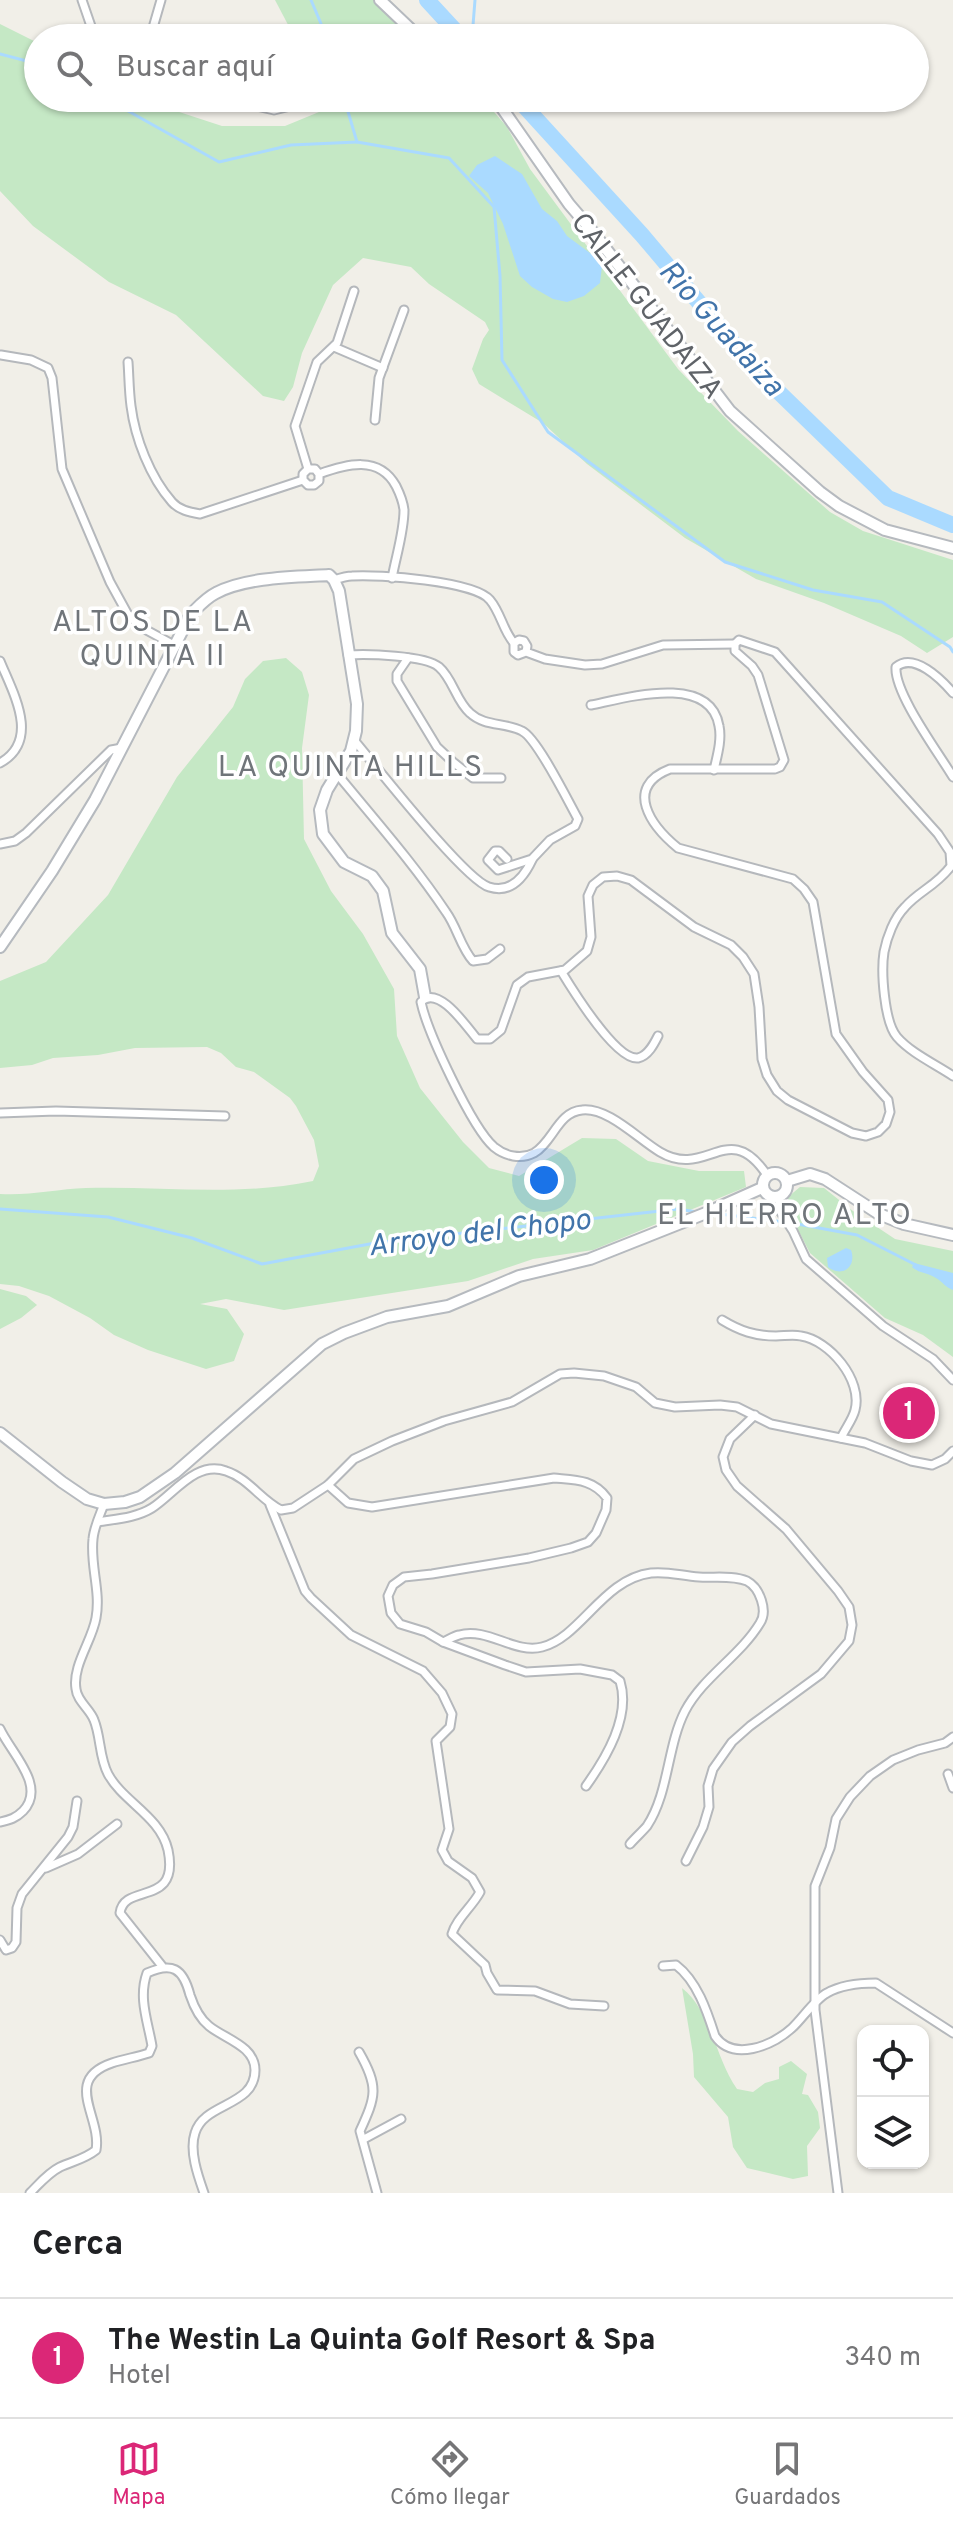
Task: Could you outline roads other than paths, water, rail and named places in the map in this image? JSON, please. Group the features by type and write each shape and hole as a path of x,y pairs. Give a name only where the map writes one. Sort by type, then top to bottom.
{"street":[{"path":"82,0 90,24"},
{"path":"154,24 161,0"},
{"path":"380,0 405,24"},
{"name":"CALLE GUADAIZA","path":"505,112 569,204 730,411 839,506 885,530 953,548"},
{"path":"308,469 295,426 317,362 337,343 354,291"},
{"path":"375,420 379,378 404,310"},
{"path":"334,347 383,368"},
{"path":"1,355 31,360 48,368 52,378 62,469 110,582 127,613 139,626 174,645"},
{"path":"128,362 130,405 144,456 173,503 185,511 200,514 303,480"},
{"path":"319,474 346,465 374,465 386,472 394,482 404,510 392,578"},
{"path":"308,469 315,469 319,474 319,481 314,485 308,485 303,480 303,474 308,469"},
{"path":"0,947 52,871 95,800 191,614 214,594 232,586 329,575 339,591 357,704 351,751 327,790 320,810 323,834 344,862 372,876 383,891 392,933 420,969 425,997"},
{"path":"334,580 350,575 392,578 460,585 479,591 490,600 514,643 524,641 526,652 556,662 602,664 651,647 735,644 739,640 775,652 938,834 950,852 952,866 940,880 905,906 894,923 884,952 883,976 888,1016 897,1037 953,1076"},
{"path":"735,644 735,651 758,675 784,760 775,769 670,769 658,774 648,784 644,798 647,812 667,839 678,848 793,879 804,889 813,902 836,1034 888,1100 890,1112 886,1124 878,1132 866,1136 852,1133 788,1100 777,1091 762,1059 754,974 743,957 731,945 694,927 631,880 617,876 603,877 593,885 588,896 591,937 587,951 565,970 528,977 517,985 501,1030 490,1039 477,1039 446,1003 430,996 421,1002 426,1023 478,1129 494,1147 506,1154 519,1157 532,1154 546,1144 563,1118 576,1110 590,1109 603,1113 662,1154 682,1160 730,1149 744,1150 755,1158 767,1175"},
{"path":"348,655 408,658 440,667 471,714 494,725 524,731 578,819 575,826 550,840 532,859 525,875 514,884 502,889 489,888 459,863 354,740"},
{"path":"408,658 397,674 397,681 437,747 473,778 501,778"},
{"path":"0,661 23,719 21,738 12,755 0,763"},
{"path":"953,693 941,679 909,661 901,662 896,667 895,677 903,696 953,777"},
{"path":"591,705 652,694 699,697 713,711 720,729 714,770"},
{"path":"0,844 15,841 26,833 111,750 122,748"},
{"path":"338,775 426,884 448,915 467,955 473,961 487,959 500,949"},
{"path":"507,859 495,851 488,860 498,870 532,859"},
{"path":"561,971 604,1032 627,1057 638,1058 647,1054 658,1036"},
{"path":"0,1113 56,1111 225,1116"},
{"path":"787,1181 810,1174 825,1179 879,1214 904,1224 953,1235"},
{"path":"779,1198 768,1196 762,1188 767,1175 782,1175 787,1181 787,1188 779,1198 780,1211 806,1259 883,1326 933,1359 953,1380"},
{"path":"0,1433 87,1499 104,1504 125,1502 140,1497 175,1473 322,1344 344,1333 387,1317 448,1306 519,1276 590,1259 762,1188"},
{"path":"722,1320 751,1334 802,1336 820,1342 835,1356 850,1377 856,1396 855,1411 841,1438"},
{"path":"98,1522 130,1517 151,1509 196,1474 212,1468 244,1480 270,1505 281,1510 293,1508 328,1485 354,1459 444,1421 512,1402 560,1374 604,1376 636,1387 655,1403 675,1407 737,1407 771,1424 865,1443 911,1461 932,1465 953,1451"},
{"path":"686,1861 709,1807 708,1786 713,1769 732,1742 750,1726 821,1674 849,1641 852,1625 849,1607 838,1591 786,1529 737,1486 726,1470 723,1457 730,1439 755,1415"},
{"path":"328,1485 348,1503 372,1507 554,1478 583,1480 601,1490 607,1498 606,1510 596,1533 588,1542 529,1558 404,1577 393,1585 388,1596 391,1613 400,1624 517,1670 580,1669 612,1675 620,1681 624,1702 622,1718 586,1786"},
{"path":"104,1504 93,1539 98,1592 96,1620 78,1669 75,1688 94,1720 108,1774 155,1824 168,1850 168,1871 164,1883 153,1892 125,1901 120,1913 162,1966"},
{"path":"270,1505 305,1591 311,1598 351,1635 423,1671 442,1693 452,1714 450,1727 436,1741 449,1829 442,1850 448,1861 472,1878 480,1892 472,1907 455,1925 452,1934 485,1965 497,1990 535,1991 570,2004 604,2006"},
{"path":"443,1642 460,1634 475,1634 529,1649 545,1647 564,1635 601,1599 626,1582 647,1573 672,1572 696,1577 732,1578 746,1581 756,1588 762,1602 763,1619 694,1696 683,1714 657,1805 647,1825 630,1844"},
{"path":"0,1729 31,1783 32,1794 30,1804 17,1817 0,1822"},
{"path":"838,2193 815,2005 815,1886 830,1848 836,1819 850,1797 870,1776 893,1760 945,1743 953,1737"},
{"path":"948,1774 953,1788"},
{"path":"0,1940 6,1950 16,1942 17,1908 22,1894 73,1827 77,1801"},
{"path":"44,1869 78,1854 117,1824"},
{"path":"663,1966 676,1965 687,1974 696,1988 715,2036 732,2050 748,2050 771,2042 792,2028 824,1994 844,1987 876,1983 953,2033"},
{"path":"30,2193 50,2173 86,2158 96,2150 98,2138 86,2095 87,2081 111,2063 149,2053 152,2046 144,2008 143,1984 147,1973 162,1966 179,1971 187,1981 193,2006 201,2018 245,2049 252,2056 255,2070 252,2085 246,2093 200,2122 195,2133 193,2146 204,2193"},
{"path":"359,2052 372,2075 373,2103 360,2131 377,2193"},
{"path":"364,2139 401,2119"},
{"path":"40,2193 41,2182"}],"water":[{"path":"495,156 522,174 542,209 602,266 600,283 584,296 567,302 553,299 520,276 503,224 488,193 469,176 477,165"},
{"path":"846,1248 851,1250 850,1266 843,1271 828,1267 827,1258"},
{"path":"914,1263 953,1273 953,1290 933,1276 912,1267"}],"waterway":[{"path":"311,0 321,24"},
{"name":"Rio Guadaiza","path":"427,0 449,24"},
{"path":"473,24 475,0"},
{"path":"0,54 24,60"},
{"path":"130,112 219,162 291,145 357,142"},
{"path":"348,112 357,142 449,158 494,207 502,360 548,432 725,562 813,590 882,602 953,652"},
{"name":"Rio Guadaiza","path":"530,112 642,235 756,370 888,498 953,525"},
{"name":"Arroyo del Chopo","path":"0,1209 108,1217 192,1238 262,1264 375,1243 678,1209 697,1212"},
{"name":"Arroyo del Chopo","path":"712,1213 784,1222"},
{"name":"Arroyo del Chopo","path":"792,1223 857,1235 916,1265"}],"place":[{"name":"The Westin La Quinta Golf Resort & Spa","path":"909,1413"}],"district":[{"name":"ALTOS DE LA QUINTA II","path":"153,638"},
{"name":"LA QUINTA HILLS","path":"351,766"},
{"name":"EL HIERRO ALTO","path":"785,1214"}]}
